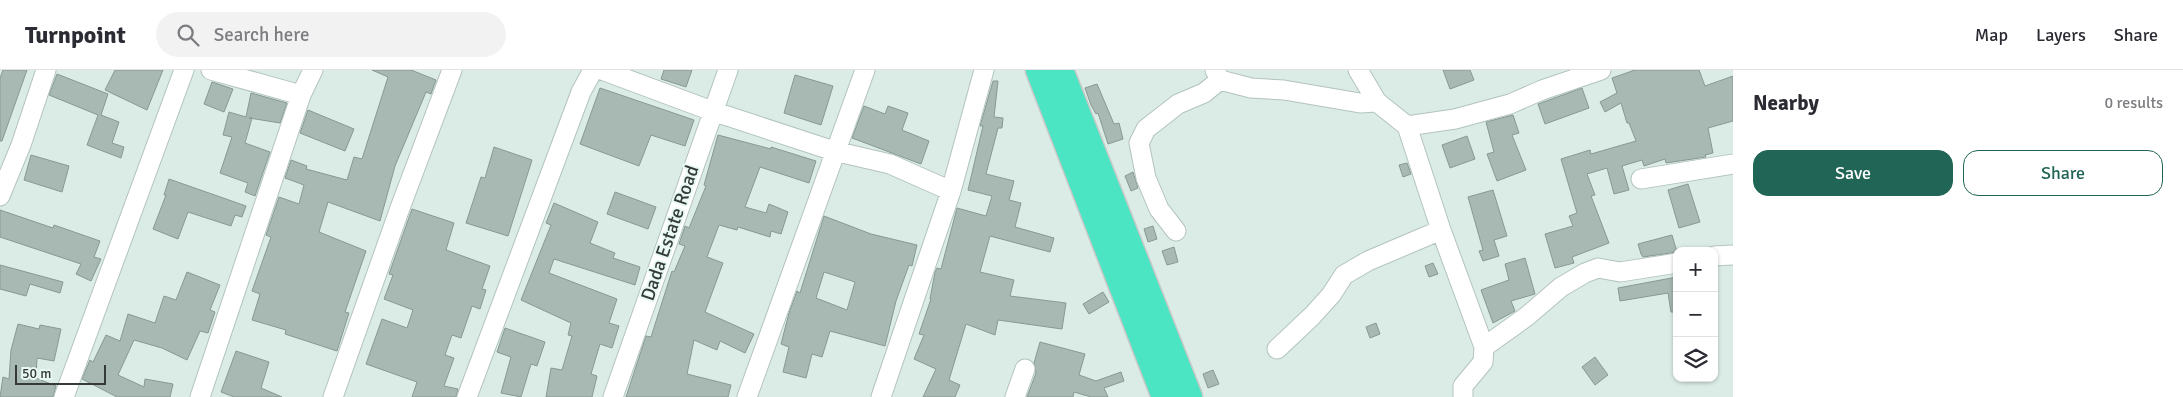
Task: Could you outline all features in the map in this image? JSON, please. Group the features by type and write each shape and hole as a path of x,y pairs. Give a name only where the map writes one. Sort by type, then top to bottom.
{"highway":[{"path":"1039,70 1165,397"},
{"path":"1060,70 1189,397"}],"street":[{"path":"0,196 21,145 46,70"},
{"path":"64,397 184,70"},
{"path":"212,70 301,95"},
{"path":"200,397 301,95 313,70"},
{"path":"333,397 400,208 452,70"},
{"path":"467,397 574,109 593,70"},
{"path":"602,70 712,111 834,151 890,164 951,191"},
{"name":"Dada Estate Road","path":"613,397 728,70"},
{"path":"746,397 865,70"},
{"path":"880,397 951,191 984,70"},
{"path":"1358,70 1377,102 1407,126 1441,230 1484,347 1483,362 1463,386 1464,397"},
{"path":"1407,126 1455,119 1510,104 1542,90 1601,70"},
{"path":"1176,231 1159,209 1146,178 1139,143 1146,129 1178,104 1204,94 1217,75 1251,88 1284,90 1360,104 1377,102"},
{"path":"1641,179 1733,164"},
{"path":"1277,349 1312,316 1344,275 1368,261 1441,230"},
{"path":"1718,256 1733,255"},
{"path":"1484,347 1526,317 1562,286 1585,273 1598,268 1620,272 1673,264"},
{"path":"1015,397 1025,369"}],"building":[{"path":"3,70 27,70 2,141 0,141 0,78"},
{"path":"115,70 163,70 147,110 105,90"},
{"path":"372,70 411,70 436,80 431,94 426,92 395,166 380,221 328,202 319,232 366,251 345,312 349,313 337,351 285,334 286,330 252,320 260,294 252,291 271,237 266,235 279,197 299,204 304,185 285,178 291,160 307,166 306,169 347,180 354,157 362,159 388,77"},
{"path":"664,70 692,70 686,87 661,79"},
{"path":"1443,70 1470,70 1474,80 1450,89"},
{"path":"1635,70 1699,70 1705,86 1733,76 1733,121 1708,128 1713,153 1705,155 1706,157 1666,163 1665,159 1644,166 1642,160 1622,166 1629,190 1614,194 1607,168 1587,174 1595,195 1591,196 1609,243 1572,257 1574,263 1555,268 1545,234 1573,226 1569,216 1577,213 1561,159 1590,150 1591,154 1636,141 1629,123 1627,123 1621,103 1605,112 1600,102 1617,93 1612,78"},
{"path":"57,74 108,94 101,115 119,122 112,143 124,147 121,158 87,145 98,115 49,95"},
{"path":"795,75 833,86 821,125 784,113"},
{"path":"993,81 998,81 994,117 1003,118 1002,128 998,128 986,174 1014,181 1009,200 1021,203 1015,227 1054,238 1050,252 990,236 980,272 1014,280 1010,296 1066,303 1062,329 998,320 995,335 966,324 949,380 960,385 955,397 923,397 936,369 914,359 924,335 919,334 931,299 935,272 937,268 941,269 957,208 986,216 992,196 968,190 983,126 980,126"},
{"path":"212,82 233,89 224,112 204,104"},
{"path":"1097,84 1114,124 1119,123 1123,139 1108,144 1098,113 1096,114 1091,105 1085,88"},
{"path":"600,88 694,120 685,146 651,135 639,166 580,144"},
{"path":"1582,88 1589,108 1545,124 1538,104"},
{"path":"251,93 287,103 280,123 252,118 245,143 270,152 255,196 245,192 248,183 220,173 232,137 223,135 229,112 246,117"},
{"path":"864,106 885,114 888,106 908,113 902,130 929,141 921,164 852,138"},
{"path":"308,110 354,129 345,151 300,133"},
{"path":"1513,115 1519,133 1512,135 1526,170 1497,181 1487,154 1494,152 1486,122"},
{"path":"718,135 771,149 771,147 816,161 809,183 760,167 745,207 766,213 769,204 788,212 781,234 771,231 770,237 738,227 737,230 719,225 707,257 723,263 705,312 754,334 745,353 720,341 717,350 694,340 687,374 731,385 728,397 626,397 646,336 651,337 672,271 674,272 685,246 679,244 685,226 689,228 706,186 704,185"},
{"path":"1467,136 1475,159 1450,168 1442,145"},
{"path":"494,147 532,160 508,236 466,223 481,177 485,178"},
{"path":"31,155 69,166 62,192 24,180"},
{"path":"1407,163 1411,174 1403,177 1399,165"},
{"path":"1133,172 1138,188 1131,191 1125,176"},
{"path":"169,179 246,206 242,217 235,215 231,226 188,212 178,239 153,229 166,195 164,195"},
{"path":"1688,184 1700,222 1679,228 1668,190"},
{"path":"1493,190 1507,236 1494,240 1499,256 1483,261 1479,251 1483,250 1468,197"},
{"path":"615,192 656,207 648,229 607,214"},
{"path":"554,203 598,222 590,243 615,253 613,258 640,267 635,285 554,259 549,273 617,299 609,323 619,326 612,348 600,344 591,374 597,376 592,397 546,397 551,368 562,370 572,336 568,335 571,323 521,300 551,225 546,223"},
{"path":"412,209 454,223 446,250 490,266 482,289 486,290 480,309 472,306 461,338 452,335 445,355 454,358 444,386 458,389 456,397 412,397 417,382 366,364 382,319 407,328 413,310 384,299 393,275 389,274"},
{"path":"0,210 53,228 54,225 100,241 94,257 101,259 91,281 76,274 81,264 0,237"},
{"path":"824,216 871,234 917,245 912,266 909,265 896,301 885,346 830,331 822,357 812,354 806,378 783,372 789,347 781,344 797,291 800,293","holes":["824,272 855,282 847,310 816,298"]},
{"path":"1153,226 1157,239 1148,242 1144,229"},
{"path":"1672,235 1676,247 1673,247 1673,253 1643,257 1638,244"},
{"path":"1174,247 1178,262 1167,265 1162,251"},
{"path":"1525,258 1535,294 1511,301 1515,311 1493,323 1481,290 1509,280 1505,264"},
{"path":"1433,263 1438,274 1429,277 1425,266"},
{"path":"0,265 63,282 60,293 30,284 26,296 0,289"},
{"path":"187,272 220,285 210,310 215,312 208,333 200,331 187,360 162,348 134,340 118,375 144,387 145,379 173,384 170,397 117,397 82,379 90,360 93,362 106,335 120,341 128,314 155,323 164,296 176,300"},
{"path":"1673,278 1673,312 1671,312 1668,293 1620,301 1618,288"},
{"path":"1103,292 1109,302 1089,314 1083,304"},
{"path":"1376,323 1380,334 1370,338 1366,327"},
{"path":"18,324 39,329 40,325 61,329 54,361 37,358 36,378 56,386 53,397 0,397 3,377 9,379 11,350"},
{"path":"505,328 545,342 537,366 531,364 521,397 501,393 511,357 497,352"},
{"path":"1040,342 1085,354 1079,375 1096,381 1121,372 1124,381 1104,388 1108,397 1091,397 1074,392 1073,397 1027,397 1036,373 1034,363"},
{"path":"236,351 269,362 261,388 282,397 234,397 221,392"},
{"path":"1595,357 1608,375 1595,385 1582,367"},
{"path":"1213,370 1219,384 1208,388 1203,374"}]}
